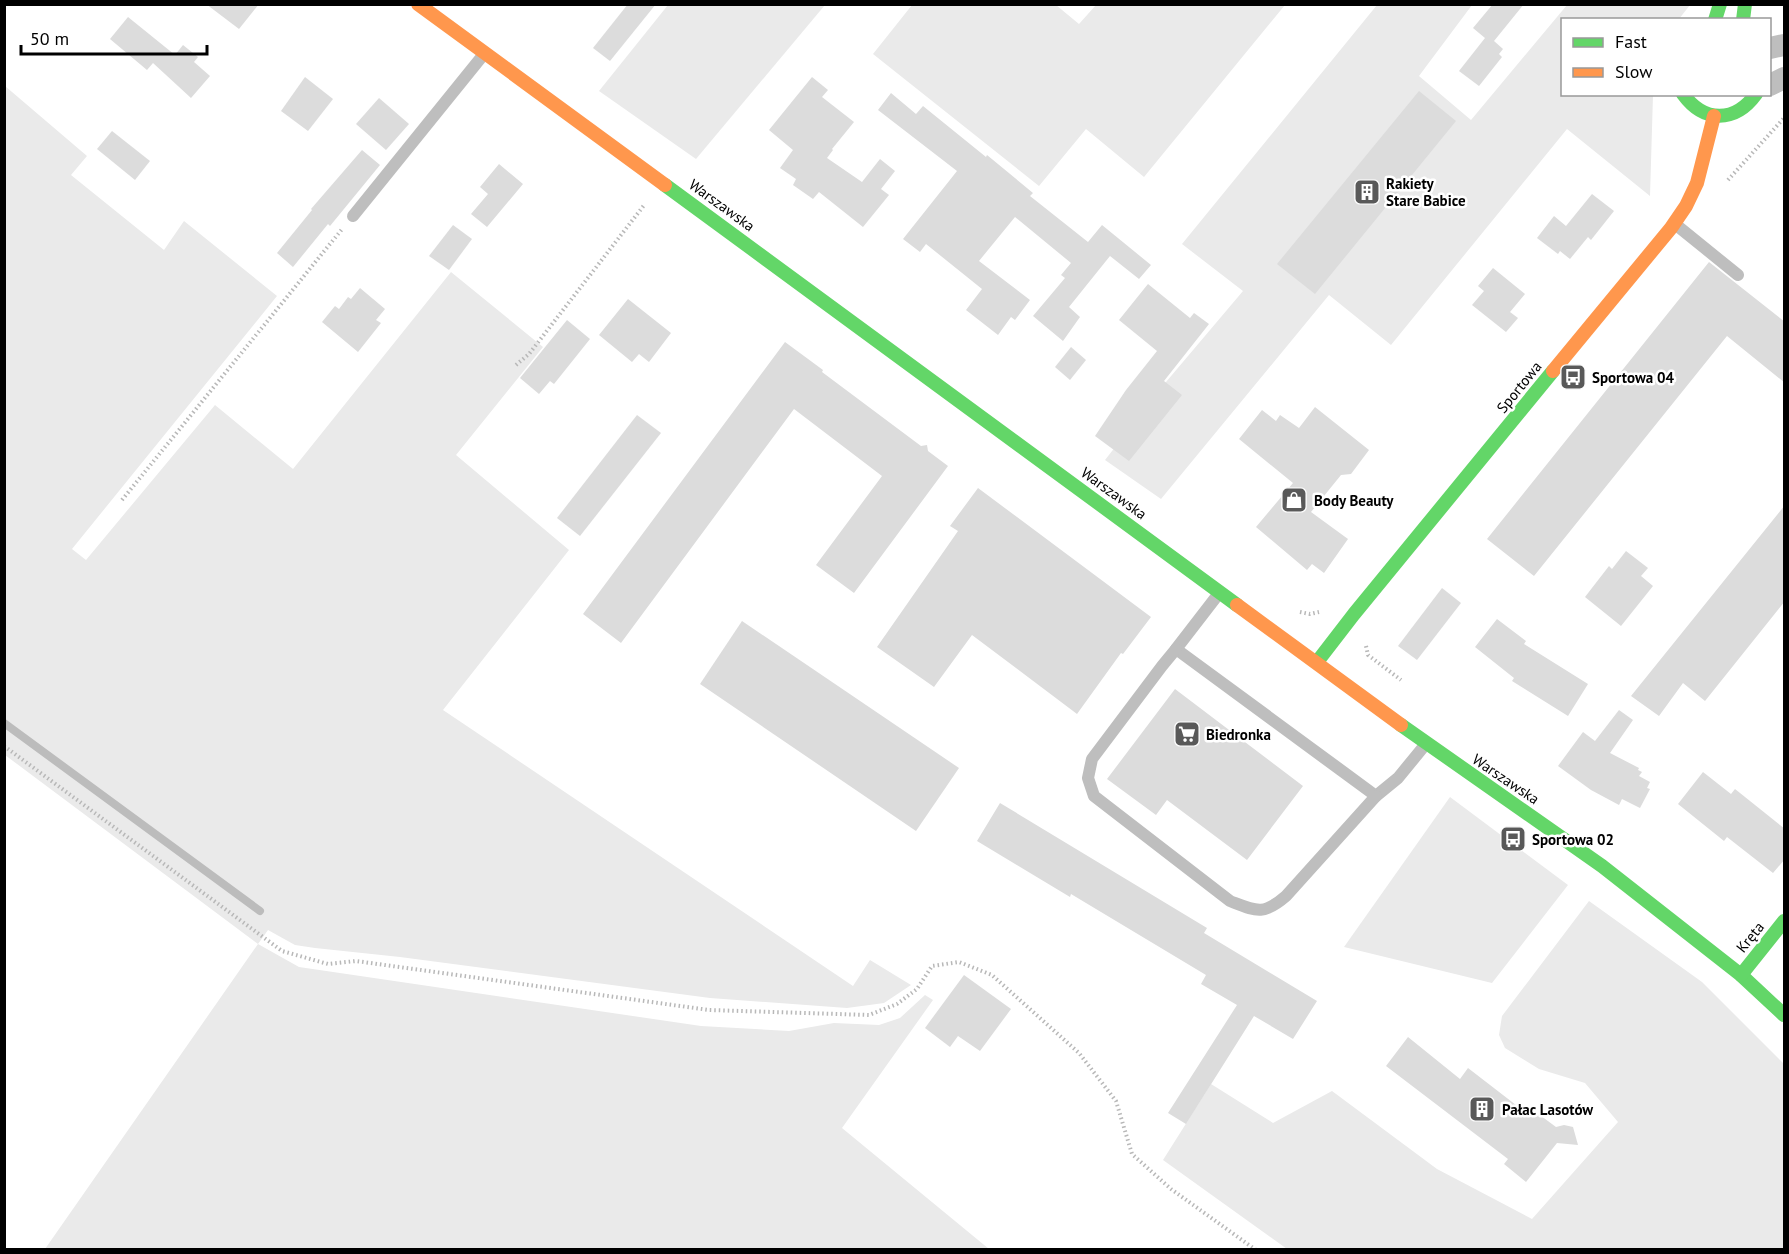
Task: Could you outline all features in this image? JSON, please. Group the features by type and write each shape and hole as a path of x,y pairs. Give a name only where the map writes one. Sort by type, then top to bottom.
{"main road":[{"name":"Warszawska","path":"418,4 1426,744 1602,866 1741,975 1785,1015"},
{"path":"1685,96 1702,113 1714,116 1736,113 1746,108 1755,96"},
{"name":"Sportowa","path":"1317,662 1674,224 1697,183 1714,116"},
{"name":"Kręta","path":"1741,975 1785,921"}],"street":[{"path":"1771,85 1785,78"}],"lane":[{"path":"353,216 485,53"},
{"path":"1674,224 1738,274"},
{"path":"1220,592 1092,759 1088,778 1094,796 1230,901 1255,911 1273,907 1286,896 1376,796 1398,778 1426,744"},
{"path":"1176,649 1376,796"}],"path":[{"path":"516,365 529,354 663,182"},
{"path":"122,500 353,216"},
{"path":"4,746 282,951 328,964 356,961 709,1010 869,1015 897,1004 917,989 932,966 958,962 992,975 1079,1053 1116,1101 1132,1154 1172,1189 1256,1250"}],"shaded area":[{"path":"668,5 825,5 696,159 599,91"},
{"path":"912,5 1056,5 1079,24 1096,5 1285,5 1144,177 1086,129 1039,186 873,54"},
{"path":"1377,5 1472,5 1419,76 1471,120 1567,5 1690,5 1680,18 1561,18 1561,96 1653,96 1650,196 1567,129 1391,345 1329,295 1161,499 1105,460 1166,382 1243,291 1182,244"},
{"path":"5,86 87,156 71,175 164,250 184,221 277,296 72,549 86,560 215,405 293,469 451,272 543,347 456,455 569,550 443,710 853,986 870,960 911,985 884,1003 847,1008 710,998 315,948 295,945 268,930 258,944 5,755"},
{"path":"1450,797 1568,885 1492,983 1344,947"},
{"path":"1589,901 1702,982 1784,1064 1784,1249 1287,1249 1163,1160 1211,1084 1273,1123 1332,1091 1437,1169 1532,1219 1618,1122 1585,1083 1539,1069 1505,1048 1499,1035 1502,1016"},
{"path":"258,944 299,967 701,1026 789,1031 834,1023 879,1025 900,1018 925,995 933,1000 842,1128 989,1249 45,1249"}],"building":[{"path":"206,4 259,4 239,29"},
{"path":"628,4 656,4 610,61 593,48"},
{"path":"1493,4 1524,4 1494,41 1503,49 1499,54 1502,57 1479,86 1459,71 1485,38 1473,28"},
{"path":"128,17 175,55 183,45 198,57 194,62 210,76 191,98 153,63 147,70 110,39"},
{"path":"305,77 333,99 308,131 281,111"},
{"path":"812,77 828,90 822,97 854,122 827,158 862,182 880,159 895,171 881,189 889,195 863,227 819,192 813,199 793,185 796,179 780,168 793,150 769,130"},
{"name":"Rakiety Stare Babice","path":"1419,91 1456,121 1315,294 1277,264"},
{"path":"891,93 916,114 923,106 986,157 987,155 1033,193 1030,196 1088,242 1102,225 1151,265 1139,279 1110,256 1069,307 1080,317 1063,341 1033,316 1065,278 1061,275 1071,263 1015,217 979,261 1030,300 1015,320 1011,317 998,335 966,310 982,289 926,244 920,252 903,239 957,171 878,110"},
{"path":"379,98 409,124 386,150 356,124"},
{"path":"112,131 150,161 135,180 97,149"},
{"path":"362,150 380,165 293,267 277,253"},
{"path":"499,164 523,184 487,227 471,214 488,194 480,187"},
{"path":"1592,194 1614,211 1591,240 1588,237 1570,259 1560,251 1558,254 1537,238 1554,216 1566,226"},
{"path":"453,225 472,239 449,270 429,256"},
{"path":"1709,262 1785,322 1785,383 1727,336 1534,576 1487,539"},
{"path":"1493,268 1525,294 1510,312 1518,318 1506,332 1472,305 1484,291 1478,286"},
{"path":"1148,284 1190,318 1194,313 1209,324 1164,381 1182,395 1129,461 1095,436 1126,390 1157,351 1119,320"},
{"path":"360,288 385,309 376,320 381,323 358,352 322,322 335,306 339,309 348,297 351,299"},
{"path":"628,299 671,333 649,362 639,354 632,362 599,335"},
{"path":"567,320 590,339 554,384 550,381 539,394 520,378"},
{"path":"785,342 921,446 927,445 928,451 948,466 854,593 816,565 882,476 794,409 621,643 583,614"},
{"path":"1071,347 1086,360 1070,380 1055,367"},
{"path":"1315,407 1369,450 1351,474 1341,475 1311,512 1348,539 1324,573 1312,564 1307,570 1256,527 1293,483 1239,439 1262,410 1276,421 1280,415 1299,428"},
{"path":"637,415 661,433 580,536 557,518"},
{"path":"978,488 1151,617 1123,654 1121,653 1077,714 972,635 934,687 877,647 958,531 950,526"},
{"path":"1785,505 1785,601 1705,701 1683,683 1659,716 1631,696"},
{"path":"1626,551 1648,568 1641,576 1653,586 1621,626 1585,597 1609,566 1612,569"},
{"path":"1442,588 1461,603 1417,660 1398,646"},
{"path":"1497,619 1526,641 1524,644 1588,684 1568,716 1512,681 1514,678 1475,647"},
{"path":"742,621 959,768 916,831 700,684"},
{"name":"Biedronka","path":"1175,689 1303,786 1247,860 1167,800 1156,815 1107,779"},
{"path":"1619,710 1633,720 1610,753 1639,768 1638,770 1642,772 1639,776 1650,782 1647,788 1650,789 1640,808 1622,799 1619,805 1591,790 1558,766 1583,732 1595,741"},
{"path":"1703,772 1731,794 1735,789 1785,829 1785,859 1773,873 1727,837 1724,841 1678,804"},
{"path":"1000,803 1207,928 1204,933 1317,1001 1293,1039 1254,1016 1186,1124 1168,1113 1237,1005 1201,984 1206,975 977,841"},
{"path":"964,975 1011,1009 980,1051 958,1036 950,1047 925,1028"},
{"name":"Pałac Lasotów","path":"1408,1037 1460,1079 1468,1068 1525,1112 1529,1107 1556,1127 1564,1125 1573,1127 1578,1145 1557,1143 1526,1182 1504,1164 1508,1159 1386,1066"}],"waterway":[{"path":"4,723 260,911"}],"traffic: fast":[{"path":"1716,18 1720,4"},
{"path":"1743,18 1745,4"},
{"path":"1685,96 1700,110 1720,116 1739,110 1754,96"},
{"path":"665,185 1237,605"},
{"path":"1317,662 1553,371"},
{"path":"1401,725 1602,866 1741,975 1784,1015"},
{"path":"1741,975 1784,921"}],"traffic: slow":[{"path":"418,4 665,185"},
{"path":"1553,371 1671,228 1686,206 1697,183 1714,116"},
{"path":"1237,605 1401,725"}],"place":[{"name":"Rakiety Stare Babice","path":"1367,192"},
{"name":"Sportowa 04","path":"1573,377"},
{"name":"Body Beauty","path":"1294,500"},
{"name":"Biedronka","path":"1187,734"},
{"name":"Sportowa 02","path":"1513,839"},
{"name":"Pałac Lasotów","path":"1482,1109"}]}
